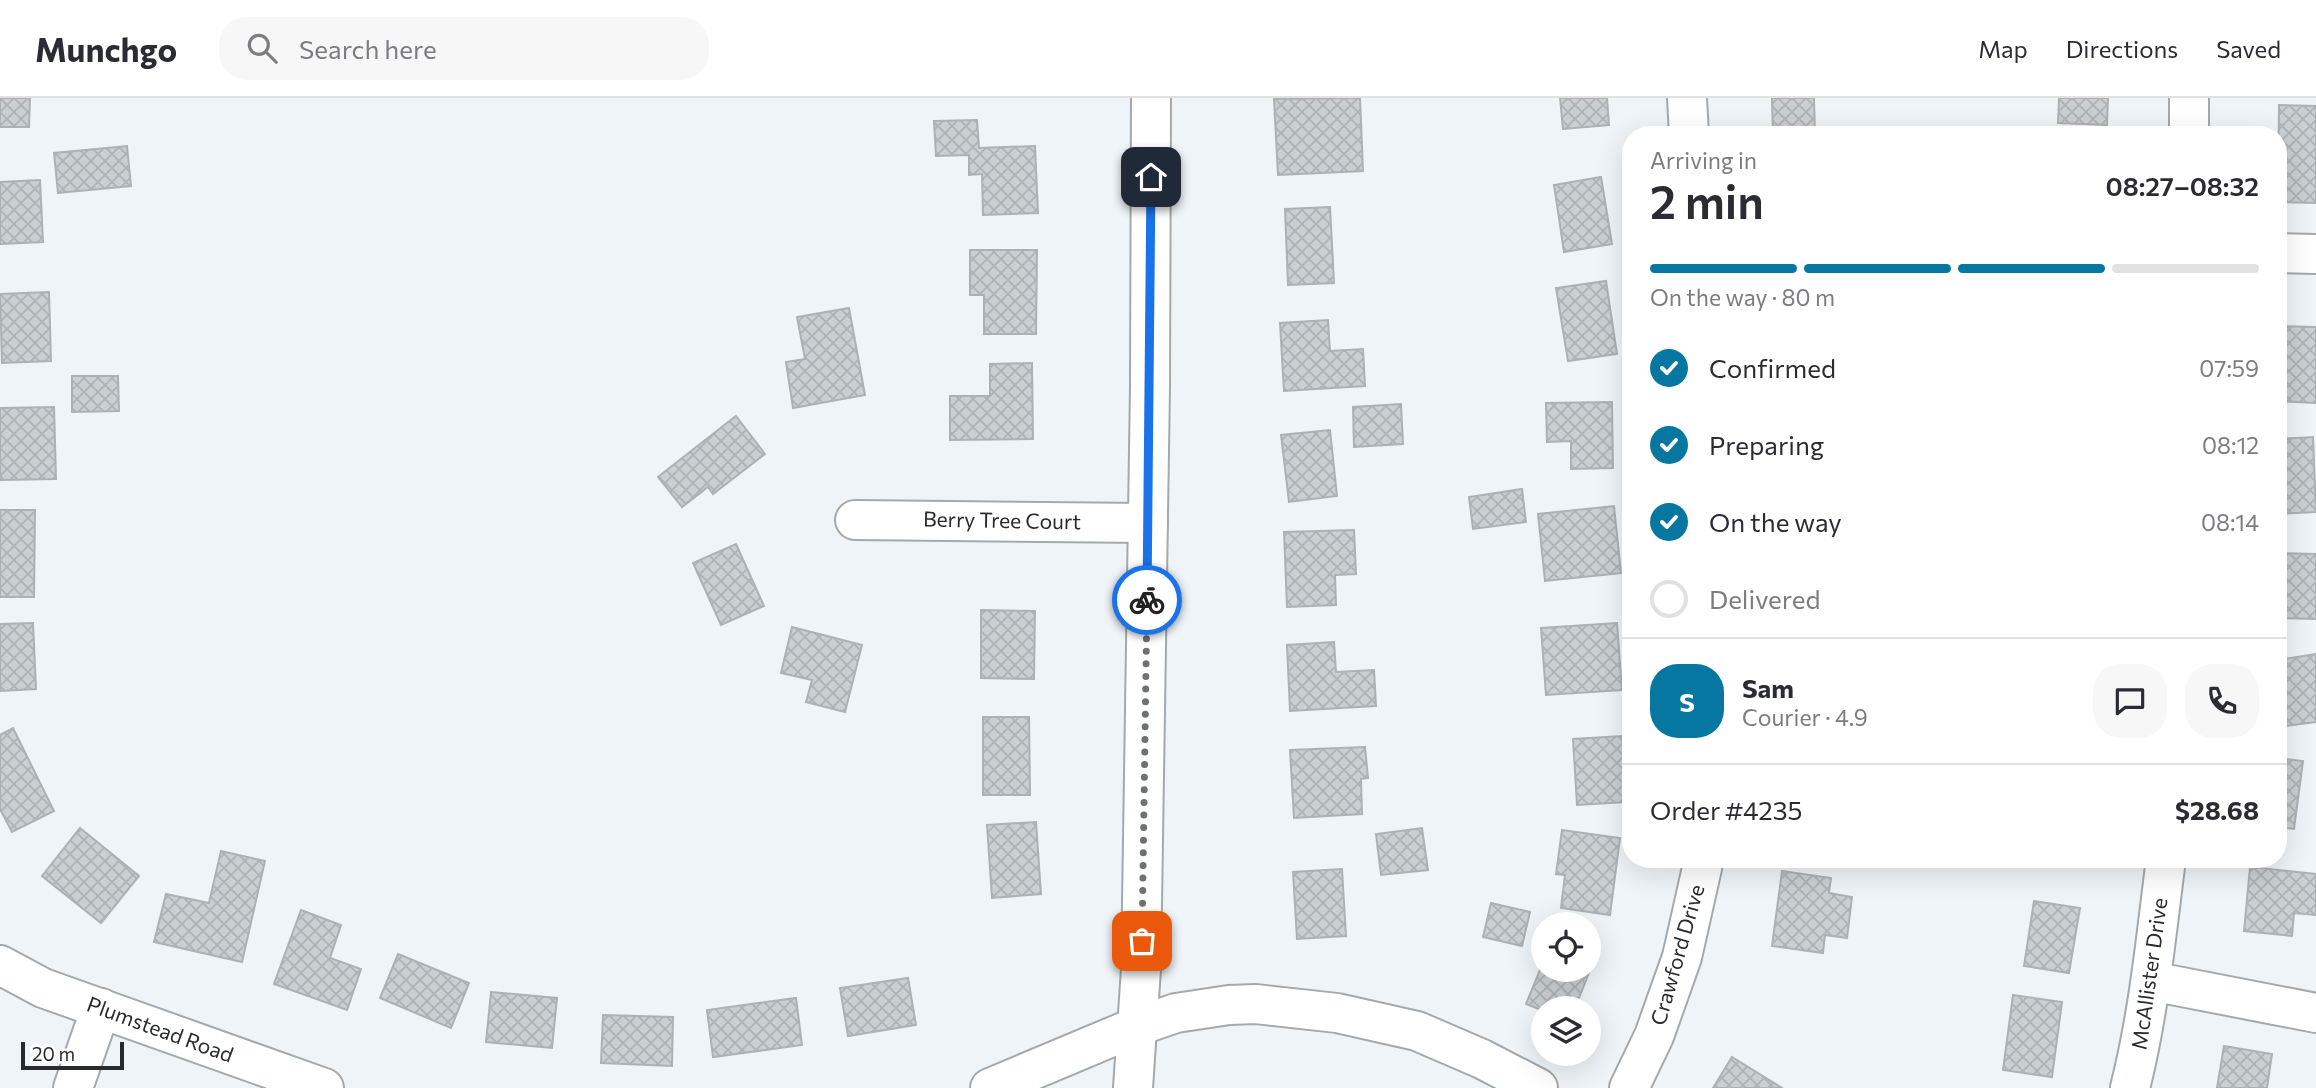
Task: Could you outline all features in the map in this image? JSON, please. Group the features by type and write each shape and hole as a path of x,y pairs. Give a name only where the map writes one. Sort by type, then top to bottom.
{"street":[{"path":"1133,1088 1142,969 1151,98"},
{"path":"1687,98 1689,126"},
{"path":"2189,98 2189,126"},
{"path":"2287,253 2316,254"},
{"name":"Berry Tree Court","path":"855,520 1148,523"},
{"name":"Crawford Drive","path":"1629,1088 1654,1036 1682,957 1702,868"},
{"name":"McAllister Drive","path":"2130,1088 2140,1049 2151,981 2165,868"},
{"name":"Plumstead Road","path":"0,965 43,988 324,1088"},
{"path":"2151,981 2316,1013"},
{"path":"990,1088 1138,1026 1176,1013 1256,1004 1337,1013 1417,1031 1482,1059 1538,1088"},
{"path":"73,1088 101,1009"}],"building":[{"path":"0,98 30,98 29,127 0,127"},
{"path":"1360,98 1363,171 1278,175 1274,99"},
{"path":"1560,98 1607,98 1609,125 1563,129"},
{"path":"1772,98 1814,98 1815,126 1773,126"},
{"path":"2059,98 2108,98 2107,125 2058,123"},
{"path":"2279,105 2316,106 2316,203 2287,202 2287,126 2279,126"},
{"path":"977,120 979,148 1035,146 1038,213 983,215 982,174 969,175 969,155 936,156 934,121"},
{"path":"127,146 131,186 58,193 54,153"},
{"path":"1601,177 1612,244 1564,252 1554,185"},
{"path":"40,180 43,242 0,244 0,182"},
{"path":"1330,207 1334,283 1288,285 1285,209"},
{"path":"970,250 1037,250 1036,334 984,334 984,295 970,295"},
{"path":"1606,281 1617,354 1568,361 1556,288"},
{"path":"49,292 51,361 2,363 0,294"},
{"path":"849,308 865,395 793,408 786,362 805,359 797,317"},
{"path":"1328,320 1330,351 1363,349 1365,386 1284,391 1280,323"},
{"path":"2287,326 2316,327 2316,403 2287,401"},
{"path":"1032,363 1033,439 950,440 950,396 990,396 990,364"},
{"path":"72,376 118,376 119,411 72,412"},
{"path":"1612,402 1613,468 1571,469 1571,441 1547,442 1546,403"},
{"path":"1401,404 1403,444 1354,447 1353,407"},
{"path":"54,407 56,479 0,480 0,408"},
{"path":"736,416 765,454 713,494 708,487 682,507 658,477"},
{"path":"1330,430 1337,496 1289,502 1281,435"},
{"path":"2313,437 2316,512 2287,514 2287,438"},
{"path":"1522,489 1526,522 1473,529 1469,497"},
{"path":"1614,506 1621,573 1545,581 1538,514"},
{"path":"0,510 35,510 34,597 0,597"},
{"path":"1354,530 1356,574 1335,575 1336,605 1287,607 1284,532"},
{"path":"736,544 764,606 721,625 693,563"},
{"path":"2287,553 2316,554 2316,619 2287,618"},
{"path":"981,610 1035,611 1034,679 981,678"},
{"path":"33,623 36,689 0,691 0,624"},
{"path":"1617,623 1622,690 1546,695 1541,628"},
{"path":"792,627 862,645 845,712 806,702 812,680 781,673"},
{"path":"1334,642 1336,672 1374,670 1376,706 1290,711 1287,645"},
{"path":"2316,654 2316,722 2287,726 2287,659"},
{"path":"983,717 1029,717 1030,795 983,795"},
{"path":"13,728 54,811 12,832 0,809 0,735"},
{"path":"1622,736 1622,802 1577,805 1573,739"},
{"path":"1365,747 1368,778 1361,779 1362,814 1294,818 1290,750"},
{"path":"2287,759 2303,761 2294,829 2287,828"},
{"path":"1036,822 1041,894 992,898 987,825"},
{"path":"80,828 139,876 101,923 42,876"},
{"path":"1422,828 1428,870 1381,875 1376,834"},
{"path":"1562,830 1620,838 1610,915 1561,908 1565,875 1556,874"},
{"path":"221,851 265,861 242,962 154,942 166,894 209,903"},
{"path":"2250,868 2316,874 2316,915 2294,913 2292,936 2244,931"},
{"path":"1342,869 1346,936 1297,939 1293,872"},
{"path":"1782,871 1831,878 1829,893 1852,897 1847,938 1825,935 1823,953 1772,946"},
{"path":"2034,901 2080,908 2069,973 2024,966"},
{"path":"1491,903 1530,912 1522,946 1483,937"},
{"path":"301,910 341,925 330,958 361,969 347,1010 274,984"},
{"path":"398,954 469,983 451,1028 380,998"},
{"path":"908,978 916,1025 848,1036 840,988"},
{"path":"1535,982 1585,982 1580,996 1531,996 1531,1006 1526,1004"},
{"path":"491,992 557,998 552,1048 486,1042"},
{"path":"2013,995 2062,1002 2052,1077 2003,1070"},
{"path":"796,998 802,1045 713,1057 707,1010"},
{"path":"603,1015 673,1017 672,1066 601,1063"},
{"path":"2224,1046 2272,1054 2267,1088 2217,1088"},
{"path":"1732,1057 1782,1088 1713,1088"}],"way so far":[{"path":"1142,941 1147,600"}],"route":[{"path":"1147,600 1151,177"}]}
